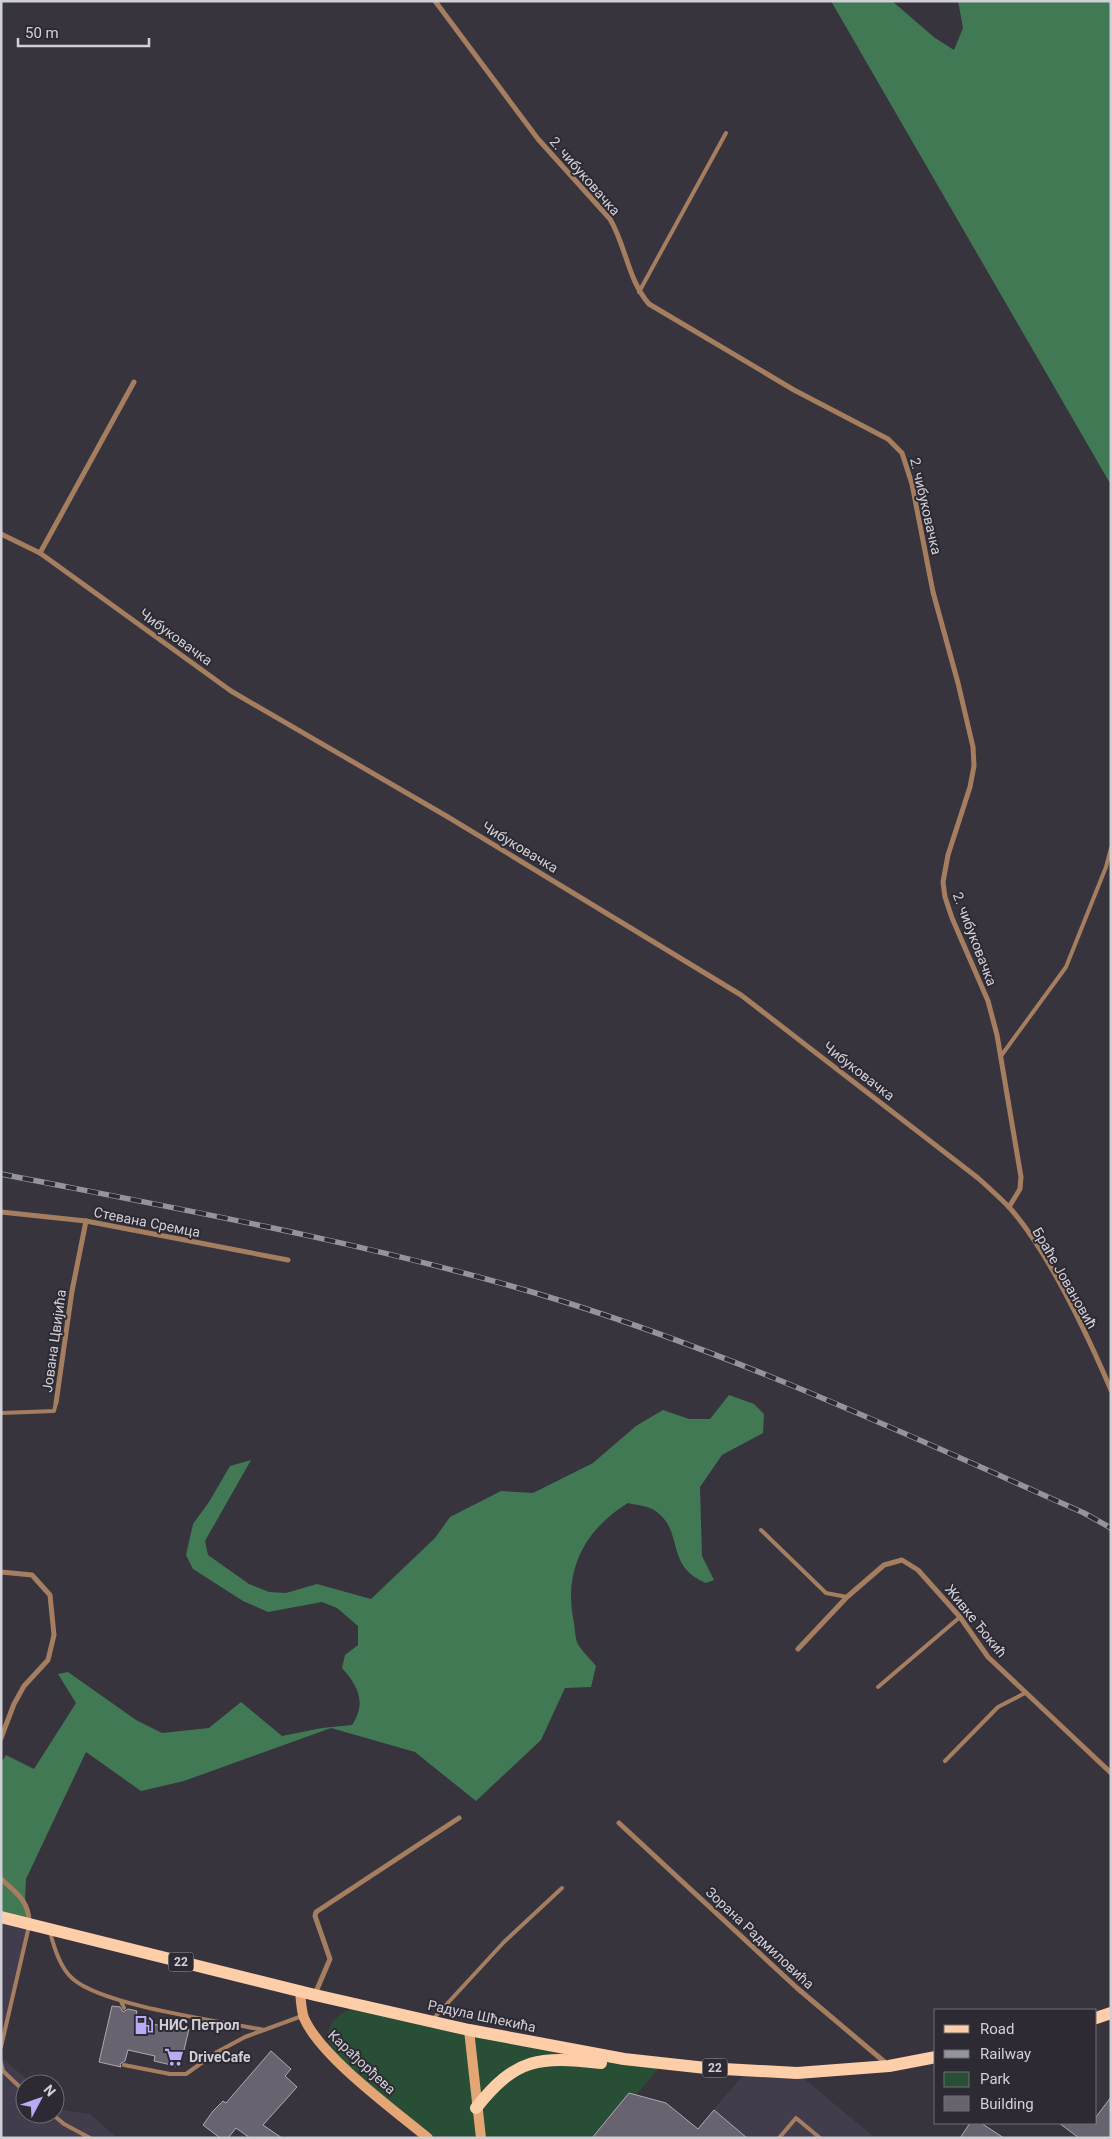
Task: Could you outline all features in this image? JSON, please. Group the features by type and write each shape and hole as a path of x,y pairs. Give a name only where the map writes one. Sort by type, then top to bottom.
{"main road":[{"name":"Радула Шћекића","path":"1,1917 315,1995 469,2030 624,2059 783,2073 889,2066 934,2057"},
{"path":"1097,2018 1111,2012"},
{"path":"476,2108 509,2074 528,2064 554,2058 610,2063 624,2059"}],"street":[{"name":"2. чибуковачка","path":"435,1 538,139 610,219 618,232 639,292 649,304 794,390 888,439 902,452 912,484 933,592 973,747 974,766 970,787 948,855 943,882 945,897 952,918 988,1001 1001,1056 1021,1178 1017,1197 1009,1207"},
{"path":"40,553 134,382"},
{"name":"Чибуковачка","path":"1,534 40,553 231,691 448,817 741,995 978,1178 1009,1207"},
{"name":"Браће Јовановић","path":"1009,1207 1034,1242 1060,1286 1111,1390"},
{"name":"Стевана Сремца","path":"1,1212 86,1221 288,1260"},
{"name":"Јована Цвијића","path":"56,1403 72,1291 86,1221"},
{"name":"Живке Ђокић","path":"798,1649 847,1597 884,1565 902,1560 918,1570 960,1617 988,1657 1111,1774"},
{"path":"1,1572 32,1575 50,1595 54,1635 48,1660 24,1686 14,1704 1,1738"},
{"path":"315,1995 330,1959 316,1922 316,1912 459,1818"},
{"name":"Зорана Радмиловића","path":"619,1823 797,1988 889,2066"},
{"path":"1,1879 25,1901 29,1924"},
{"name":"Карађорђева","path":"300,1991 303,2015 318,2042 354,2076 428,2138"},
{"path":"469,2030 476,2108 481,2138"}],"lane":[{"path":"639,292 726,132"},
{"path":"1001,1056 1066,967 1106,867 1111,848"},
{"name":"Јована Цвијића","path":"1,1412 54,1411 56,1403"},
{"path":"762,1530 826,1593 847,1597"},
{"path":"878,1688 960,1617"},
{"path":"945,1761 998,1707 1025,1693"},
{"path":"432,2021 504,1942 562,1888"},
{"path":"1,2047 29,1924"},
{"path":"49,1929 54,1949 73,1979 121,2001 264,2030"},
{"path":"121,2001 124,2008"},
{"path":"124,2066 177,2075 186,2074 217,2052 264,2030 303,2015"},
{"path":"1,2063 3,2071 15,2082"},
{"path":"779,2138 796,2118 820,2138"},
{"path":"64,2124 90,2138"}],"shaded area":[{"path":"1,1917 29,1924 1,2048"},
{"path":"1,2057 21,2074 15,2074 15,2124 65,2124 65,2110 90,2114 117,2138 1,2138"},
{"path":"747,2071 797,2073 875,2138 689,2138"}],"green space":[{"path":"831,1 892,1 935,38 954,50 963,28 958,1 1111,1 1111,485"},
{"path":"729,1395 754,1404 764,1414 763,1433 722,1455 700,1487 702,1556 714,1580 706,1583 693,1576 684,1567 679,1558 670,1528 664,1518 654,1510 628,1503 599,1526 580,1554 575,1569 571,1604 575,1635 579,1646 596,1666 591,1687 565,1688 541,1740 476,1801 415,1752 331,1728 184,1781 141,1791 86,1752 26,1879 25,1901 29,1924 1,1917 1,1763 6,1755 34,1769 76,1703 58,1674 68,1672 136,1720 162,1733 209,1728 241,1702 282,1736 322,1728 352,1725 357,1717 360,1702 359,1695 352,1681 342,1668 345,1655 358,1645 358,1626 337,1608 322,1602 268,1612 243,1601 193,1569 186,1555 193,1524 209,1502 230,1466 251,1460 205,1541 208,1555 249,1584 269,1592 286,1593 317,1584 371,1599 435,1538 450,1517 501,1491 533,1493 593,1463 636,1426 663,1410 689,1419 710,1419"},
{"path":"361,2005 663,2063 599,2138 428,2138 338,2060 327,2037 329,2030 335,2019 348,2010"}],"building":[{"path":"112,2006 120,2007 123,2012 128,2009 137,2011 135,2020 189,2029 180,2067 154,2061 155,2056 128,2050 125,2061 120,2064 121,2067 99,2062"},
{"path":"271,2051 291,2069 285,2076 297,2087 263,2125 282,2138 250,2138 236,2128 228,2138 220,2138 203,2125 213,2111 223,2101 226,2103"},
{"path":"629,2093 666,2103 698,2129 714,2110 747,2138 592,2138"},
{"path":"1111,2097 1111,2138 1079,2138 1060,2124 1097,2124 1097,2116"},
{"path":"969,2124 983,2124 1004,2138 960,2138"}],"railway":[{"path":"1,1174 334,1241 467,1274 603,1314 742,1365 880,1423 1084,1513 1111,1528"}],"place":[{"name":"НИС Петрол","path":"144,2025"},
{"name":"DriveCafe","path":"174,2057"}]}
